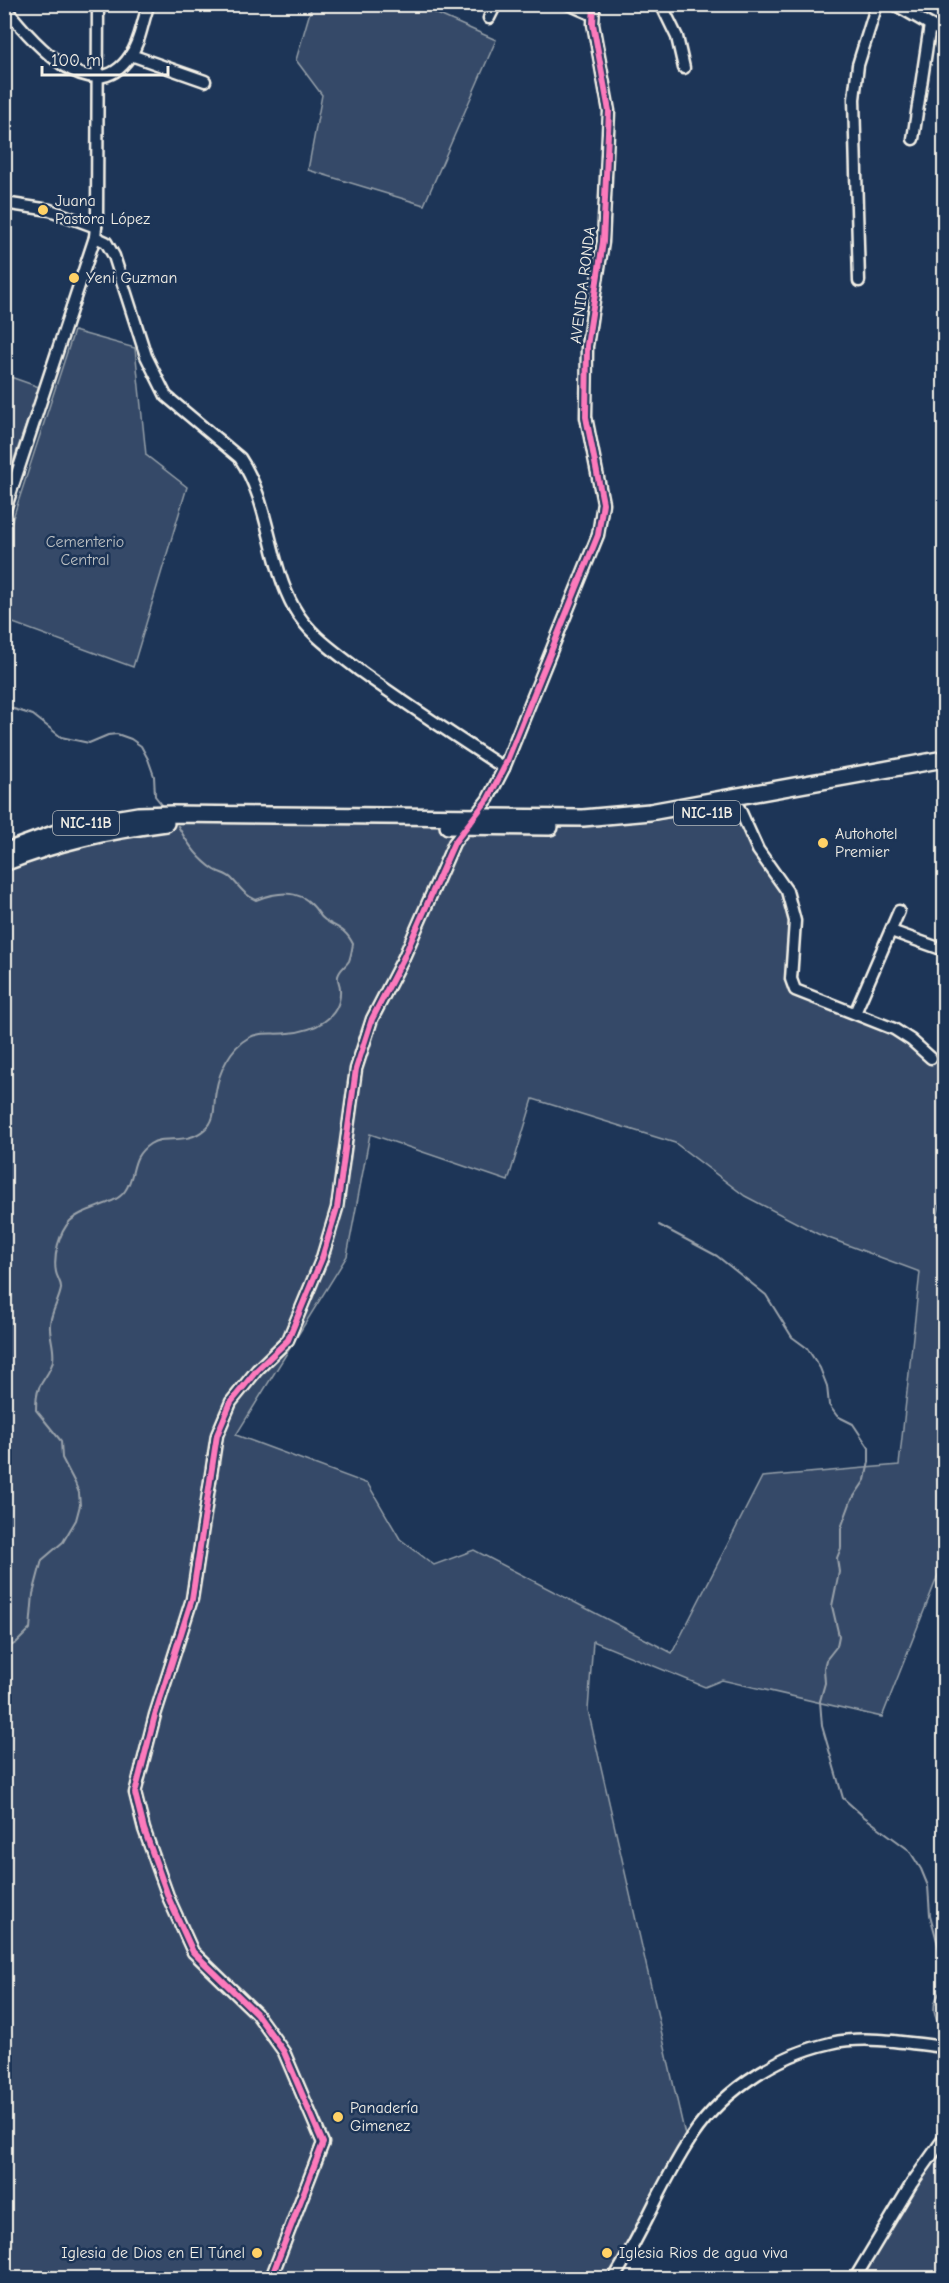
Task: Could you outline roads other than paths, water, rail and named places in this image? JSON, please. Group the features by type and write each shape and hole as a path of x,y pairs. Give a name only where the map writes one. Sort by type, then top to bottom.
{"highway":[{"name":"NIC-11B","path":"4,863 74,839 109,831 175,822 471,821 583,818 650,812 945,759"},
{"name":"NIC-11B","path":"4,852 78,825 138,815 471,821 551,827 605,825 739,808 945,770"}],"street":[{"path":"4,513 96,232 98,4"},
{"path":"4,6 44,52 68,66 98,78 116,71 131,55 137,45 149,4"},
{"path":"489,18 496,4"},
{"path":"568,4 593,10"},
{"path":"661,4 677,38 684,68"},
{"path":"859,281 854,99 858,65 877,4"},
{"path":"894,4 945,33"},
{"name":"AVENIDA RONDA","path":"271,2278 323,2143 284,2052 256,2013 193,1952 169,1899 144,1829 135,1793 155,1715 192,1599 217,1435 231,1402 257,1370 288,1340 322,1258 337,1208 356,1069 372,1019 404,957 454,843 488,799 504,768 598,535 603,503 586,417 587,346 603,242 609,111 593,10"},
{"path":"913,139 930,25"},
{"path":"131,55 205,81"},
{"path":"4,203 50,210 96,232 111,248 146,356 166,396 240,458 248,469 263,510 280,573 293,607 305,625 327,646 400,700 504,768"},
{"path":"739,808 758,849 787,891 795,921 790,979 795,990 894,1029 911,1040 931,1058"},
{"path":"855,1013 899,911"},
{"path":"891,931 945,950"},
{"path":"614,2278 687,2144 702,2122 737,2088 769,2067 832,2042 882,2040 945,2047"},
{"path":"855,2278 912,2183 945,2138"}],"waterway":[{"path":"4,706 33,715 61,737 89,743 108,735 117,734 131,739 141,746 148,759 154,776 155,796 163,806"},
{"path":"4,1650 16,1643 30,1629 33,1594 42,1560 63,1542 76,1520 80,1505 79,1493 62,1458 61,1441 36,1410 38,1391 53,1360 50,1324 61,1289 55,1259 63,1232 76,1216 114,1200 125,1191 143,1149 156,1141 190,1137 209,1125 213,1116 220,1076 231,1054 242,1042 257,1035 307,1030 331,1016 339,999 338,976 349,961 353,944 341,929 323,918 307,900 300,896 278,894 256,900 252,898 229,877 203,861 178,826"},
{"path":"659,1225 717,1256 766,1295 792,1337 807,1348 820,1368 827,1386 829,1405 837,1416 853,1424 869,1448 865,1480 851,1501 841,1528 841,1548 837,1558 839,1572 832,1606 839,1636 837,1646 826,1660 824,1668 825,1683 820,1701 822,1726 843,1798 909,1850 921,1869 928,1886 930,1915 944,1962"},
{"path":"944,1988 936,1999 934,2010 937,2021 944,2032"}],"place":[{"name":"Juana Pastora López","path":"43,210"},
{"name":"Yeni Guzman","path":"74,278"},
{"name":"Autohotel Premier","path":"823,843"},
{"name":"Panadería Gimenez","path":"338,2117"},
{"name":"Iglesia de Dios en El Túnel","path":"257,2253"},
{"name":"Iglesia Rios de agua viva","path":"607,2253"}],"park label":[{"name":"Cementerio Central","path":"85,551"}]}
